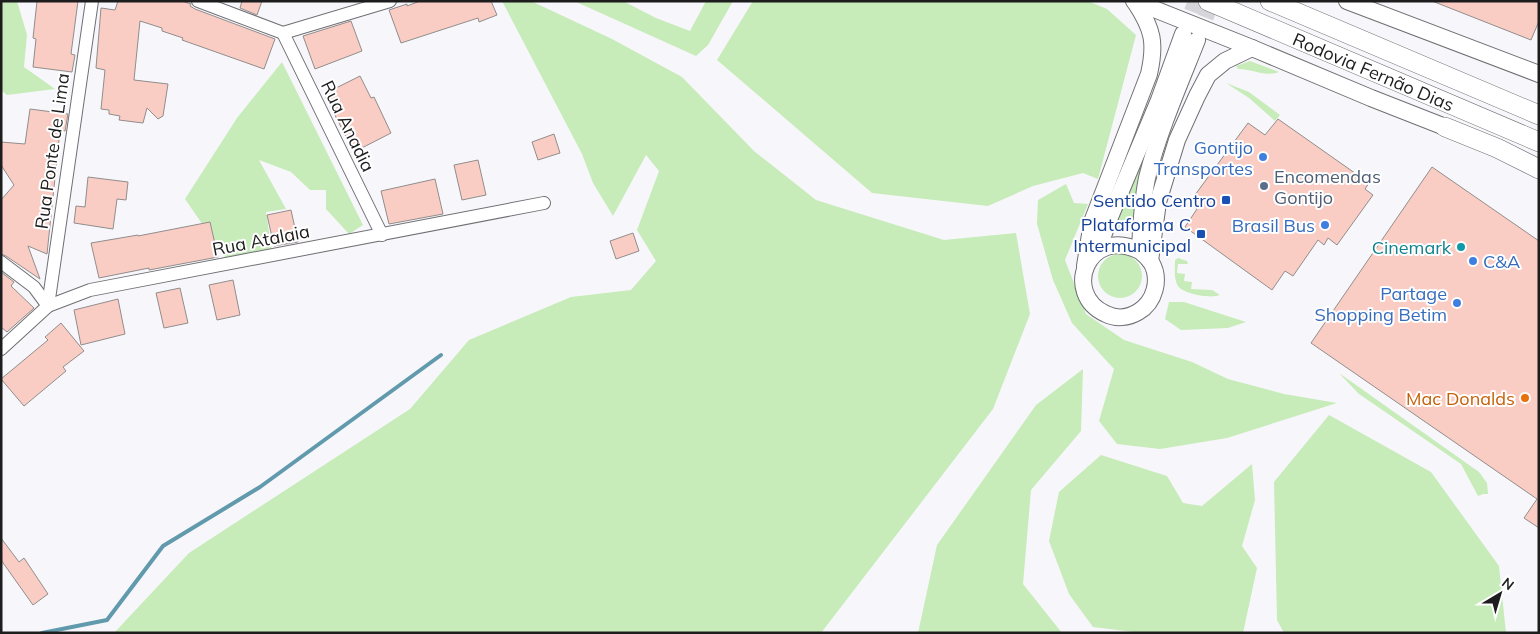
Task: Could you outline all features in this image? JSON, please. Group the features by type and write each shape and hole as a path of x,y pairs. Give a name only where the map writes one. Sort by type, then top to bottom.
{"highway":[{"name":"Rodovia Fernão Dias","path":"1208,1 1539,142"},
{"name":"Rodovia Fernão Dias","path":"1270,1 1539,115"},
{"path":"1445,127 1497,148 1539,169"}],"main road":[{"path":"1347,1 1539,74"},
{"path":"1097,252 1159,100 1190,37 1169,113 1147,178 1141,215 1145,256 1156,276 1153,297 1144,308 1137,313 1120,318 1100,312 1090,303 1085,292 1083,280 1092,222 1149,74 1152,59 1154,48 1152,35 1147,20 1135,2"},
{"name":"Rodovia Fernão Dias","path":"1135,2 1445,127"},
{"path":"1145,256 1158,202 1178,140 1197,96 1208,75 1225,61 1252,48"},
{"path":"1085,268 1090,259 1107,246 1118,244 1130,246 1145,256"}],"street":[{"name":"Rua Ponte de Lima","path":"48,306 92,1"},
{"path":"198,1 283,33 390,1"},
{"name":"Rua Anadia","path":"283,33 382,235"},
{"name":"Rua Atalaia","path":"1,349 48,306 90,290 544,203"},
{"path":"1,262 34,287 48,306"}],"green space":[{"path":"1,1 17,1 27,35 24,67 55,89 7,95 1,90"},
{"path":"502,1 531,1 612,39 682,77 754,151 816,200 944,240 1016,233 1030,314 993,409 821,633 114,633 189,553 410,409 469,340 571,297 631,290 656,261 637,230 659,171 646,155 613,216 593,183 582,154"},
{"path":"574,1 623,1 656,18 690,31 706,1 733,1 708,45 696,56"},
{"path":"753,1 1088,1 1107,9 1136,35 1098,179 1083,173 1033,186 988,206 872,193 717,60"},
{"path":"1250,61 1279,72 1263,73 1238,69 1236,66"},
{"path":"282,62 363,225 349,234 326,209 326,190 310,190 291,172 259,160 286,209 266,212 272,252 227,260 185,199 237,118"},
{"path":"1226,83 1249,92 1280,115 1275,121 1249,98"},
{"path":"1142,161 1136,195 1135,231 1124,228 1111,229"},
{"path":"1066,184 1074,203 1088,204 1065,260 1086,314 1124,340 1192,362 1228,379 1284,394 1337,403 1227,438 1160,449 1117,444 1099,421 1114,369 1072,323 1053,280 1037,224 1038,200"},
{"path":"1120,254 1132,258 1138,264 1142,276 1138,288 1132,294 1120,298 1108,294 1102,288 1098,276 1102,264 1108,258"},
{"path":"1178,258 1187,261 1188,264 1178,264 1177,273 1185,274 1184,281 1192,282 1191,289 1212,290 1220,295 1196,295 1179,288 1175,273 1175,260"},
{"path":"1169,302 1184,302 1246,322 1228,328 1181,330 1165,319"},
{"path":"1083,369 1081,431 1031,490 1023,584 1062,633 918,633 937,545 1036,405"},
{"path":"1339,373 1479,472 1487,483 1488,494 1478,496 1461,464 1359,394"},
{"path":"1329,415 1431,472 1499,566 1506,633 1284,633 1277,620 1274,482"},
{"path":"1101,455 1167,476 1183,503 1202,506 1252,464 1255,500 1242,546 1257,568 1243,633 1142,633 1093,627 1069,594 1049,541 1059,492"}],"building":[{"path":"37,1 78,1 71,54 75,55 72,72 33,67 36,39 33,38"},
{"path":"118,1 182,1 191,4 190,6 195,9 275,39 264,69 182,40 183,38 162,31 162,28 140,21 134,80 168,84 163,116 158,119 147,108 143,123 119,120 120,116 109,114 109,110 101,109 105,70 96,68 101,8 115,10"},
{"path":"242,1 262,1 257,15 240,8"},
{"path":"420,1 491,1 497,15 479,22 478,18 401,43 389,10"},
{"path":"1432,1 1539,1 1539,21 1531,40"},
{"path":"351,21 362,51 315,69 303,36"},
{"path":"360,76 371,98 374,97 391,133 354,152 324,94"},
{"path":"30,109 68,114 65,131 60,130 47,254 28,246 40,279 1,254 1,200 14,185 1,165 1,142 25,144"},
{"path":"1278,119 1369,183 1365,189 1373,195 1337,245 1328,238 1324,245 1318,240 1293,276 1285,271 1272,290 1185,227 1197,209 1189,203 1248,123 1265,135"},
{"path":"554,134 560,153 538,160 532,142"},
{"path":"478,160 486,195 462,200 454,165"},
{"name":"Partage Shopping Betim","path":"1432,167 1539,241 1539,528 1524,518 1537,499 1311,343"},
{"path":"88,177 128,182 126,200 117,199 113,229 74,223 76,206 85,207"},
{"path":"435,179 443,214 389,224 381,191"},
{"path":"291,210 298,242 274,246 267,215"},
{"path":"210,222 218,257 99,278 91,243"},
{"path":"633,233 639,251 616,259 610,241"},
{"path":"1,272 14,282 11,286 34,308 7,332 1,327"},
{"path":"233,280 240,315 217,320 209,285"},
{"path":"180,288 188,323 164,328 156,293"},
{"path":"118,299 125,334 81,345 74,310"},
{"path":"61,323 84,351 63,367 66,371 24,406 1,379 48,340 45,337"},
{"path":"1,538 19,562 24,558 48,594 33,605 1,560"}],"waterway":[{"path":"42,633 107,620 163,546 260,487 441,355"}],"tunnel":[{"path":"1183,34 1196,1"},
{"path":"1197,40 1212,1"}],"place":[{"name":"Gontijo Transportes","path":"1263,157"},
{"name":"Encomendas Gontijo","path":"1264,186"},
{"name":"Sentido Centro","path":"1226,200"},
{"name":"Brasil Bus","path":"1325,225"},
{"name":"Plataforma C Intermunicipal","path":"1201,234"},
{"name":"Cinemark","path":"1461,247"},
{"name":"C&A","path":"1473,261"},
{"name":"Partage Shopping Betim","path":"1457,303"},
{"name":"Mac Donalds","path":"1525,398"}]}
